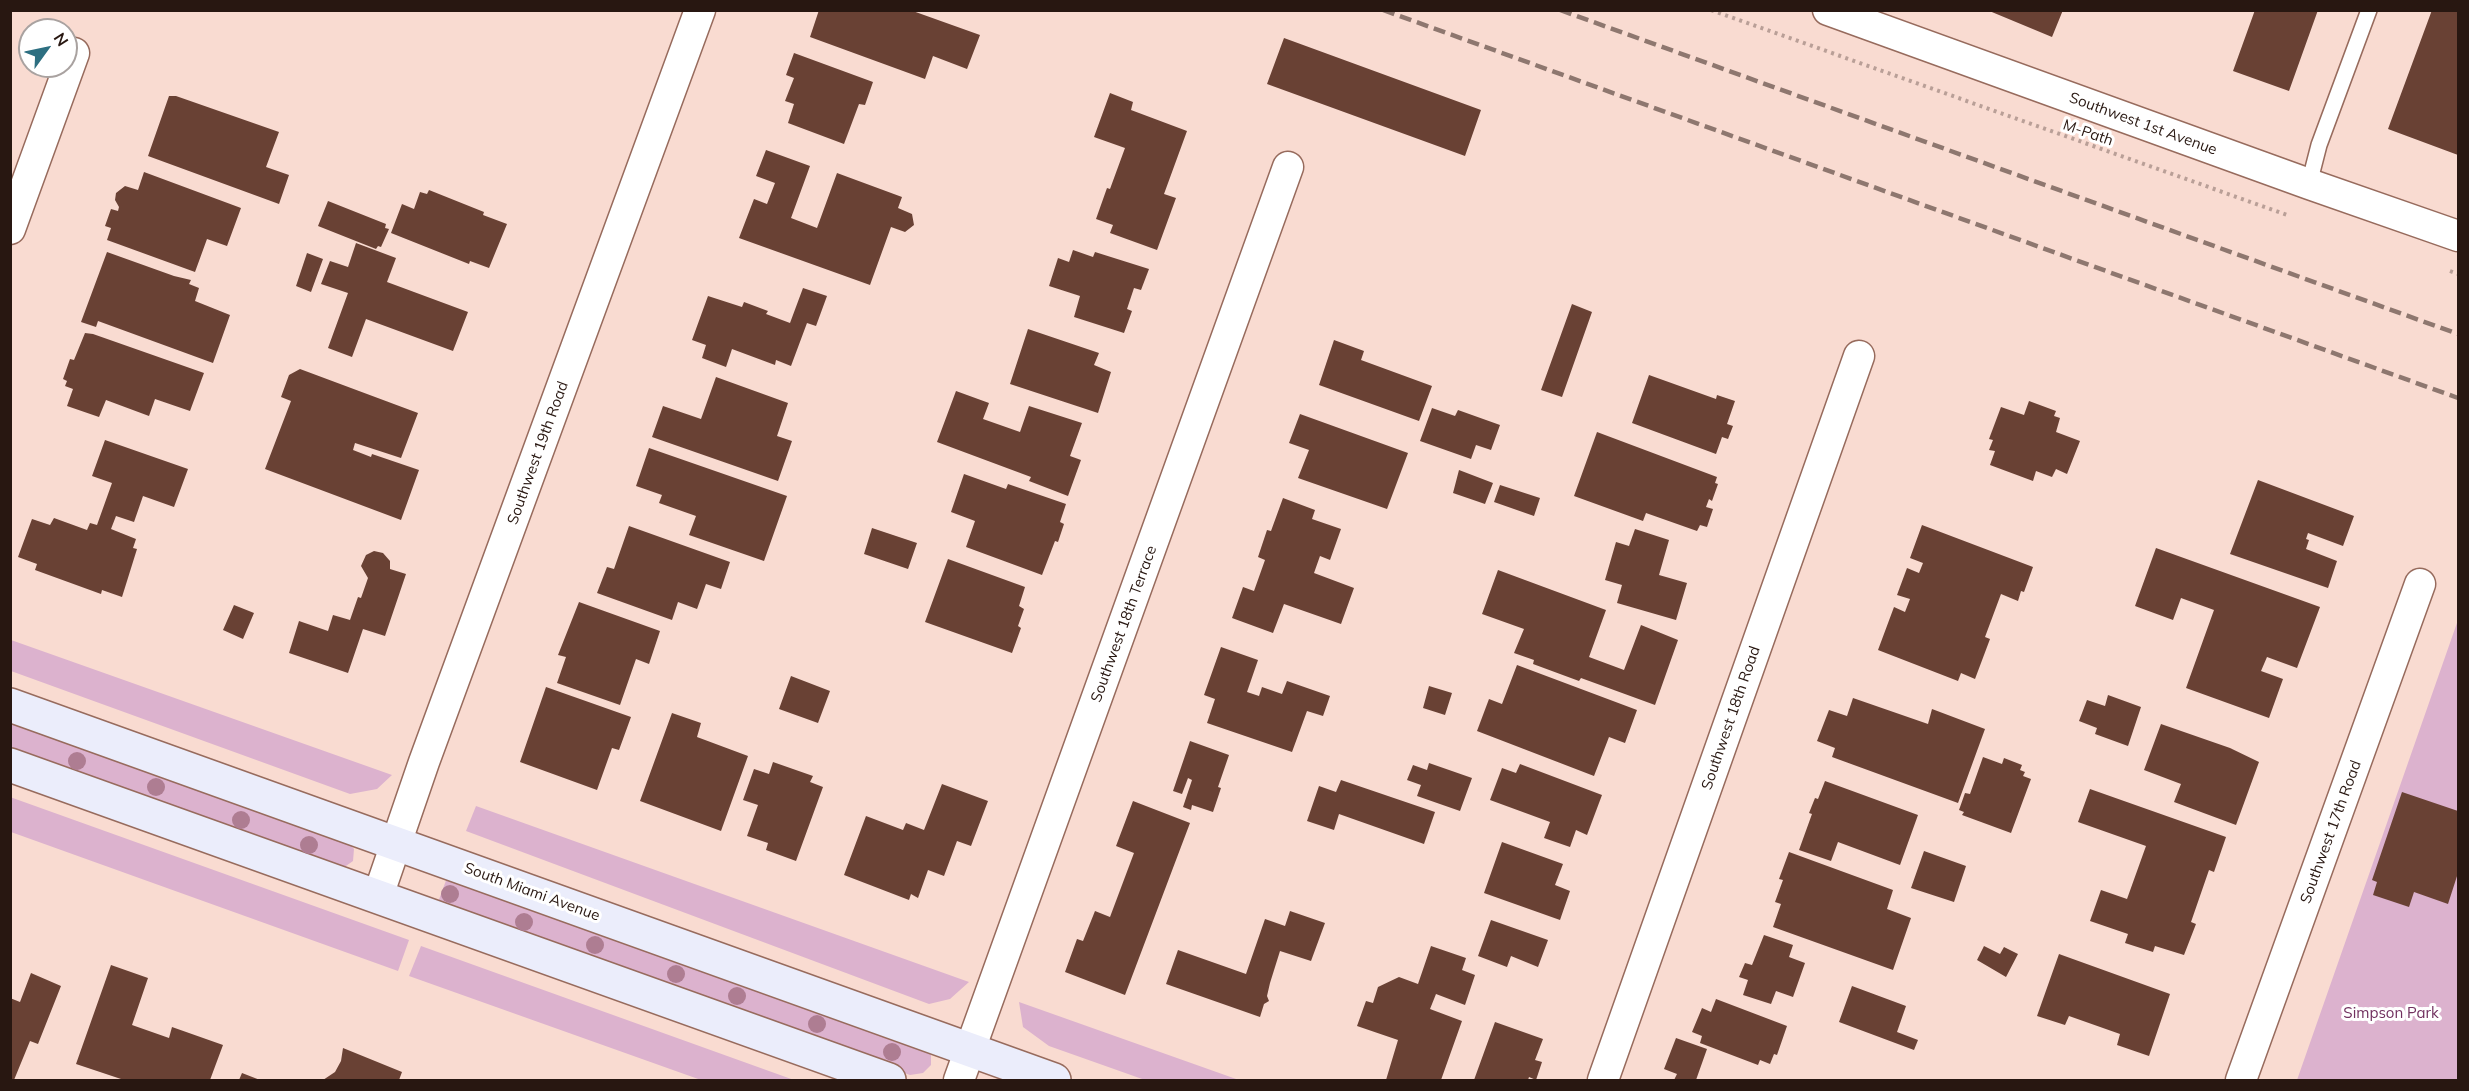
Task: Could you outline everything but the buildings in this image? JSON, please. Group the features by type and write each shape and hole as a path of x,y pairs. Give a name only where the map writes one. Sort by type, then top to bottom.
{"main road":[{"name":"South Miami Avenue","path":"10,705 395,842 964,1065 1054,1080"},
{"path":"10,765 889,1080"}],"street":[{"name":"Southwest 19th Road","path":"378,896 395,842 700,10"},
{"name":"Southwest 1st Avenue","path":"1828,10 2458,236"},
{"path":"10,229 65,78"},
{"name":"Southwest 18th Terrace","path":"964,1065 1288,167"},
{"name":"Southwest 18th Road","path":"1603,1080 1859,356"},
{"name":"Southwest 17th Road","path":"2241,1080 2420,584"}],"lane":[{"path":"2309,184 2319,145 2369,10"}],"path":[{"name":"M-Path","path":"1711,10 2300,220"},
{"path":"2447,270 2458,274"}],"green space":[{"name":"Simpson Park","path":"2458,620 2458,1080 2297,1080"},
{"path":"10,640 392,775 377,789 350,794 11,671"},
{"path":"10,717 344,838 354,849 353,861 343,868 11,752"},
{"path":"10,797 409,940 398,971 11,832"},
{"path":"476,806 969,982 950,999 929,1004 466,831"},
{"path":"448,875 919,1044 931,1055 931,1065 923,1073 910,1075 437,905"},
{"path":"421,946 794,1080 701,1080 409,976"},
{"path":"1019,1002 1239,1080 1145,1080 1049,1046 1023,1027"}],"railway":[{"path":"1383,10 2458,398"},
{"path":"1560,10 2458,334"}]}
